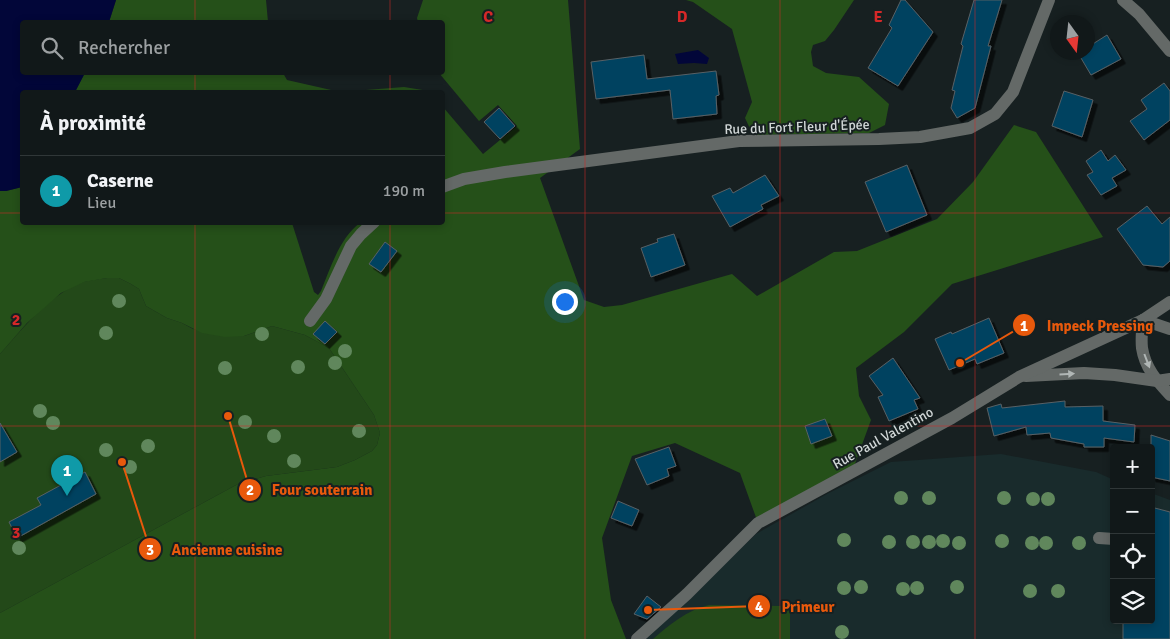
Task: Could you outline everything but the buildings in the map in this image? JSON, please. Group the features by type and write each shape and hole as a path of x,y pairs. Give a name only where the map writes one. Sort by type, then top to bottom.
{"street":[{"name":"Rue du Fort Fleur d'Épée","path":"445,186 464,179 505,172 739,141 920,138 970,128 994,114 1013,92 1049,0"},
{"path":"1123,0 1139,14 1170,51"},
{"path":"310,321 326,299 351,246 371,225"},
{"name":"Rue Paul Valentino","path":"637,639 687,594 758,523 952,418 1019,377 1143,320 1170,302"},
{"path":"1170,329 1143,320 1142,347 1146,364 1157,381 1170,395"},
{"path":"1019,377 1084,373 1157,381 1170,379"},
{"path":"1099,538 1110,539"}],"shaded area":[{"path":"0,0 116,0 110,20 20,20 20,75 84,75 76,90 20,90 20,188 0,191"},
{"path":"698,50 709,58 707,64 678,64 675,54"},
{"path":"1001,454 1096,472 1110,478 1110,624 1155,624 1155,494 1170,500 1170,639 646,639 756,534 827,494 891,462"}],"green space":[{"path":"116,0 266,0 268,20 110,20"},
{"path":"423,0 568,0 580,149 540,178 584,300 604,307 622,305 732,274 757,296 834,252 857,251 937,219 973,182 1014,125 1036,132 1103,237 952,284 904,332 856,368 859,396 871,420 852,472 758,523 740,473 675,443 632,456 602,538 611,600 626,639 0,639 0,613 238,484 266,476 337,467 372,451 377,445 380,433 374,415 329,348 305,335 272,326 244,336 225,337 202,333 167,318 146,306 139,289 119,278 84,282 61,293 27,323 0,354 0,191 20,188 20,225 293,225 314,292 318,295 341,245 358,225 445,225 445,109 483,154 517,126 498,105 479,121 441,75 445,75 445,20 418,20"},
{"path":"686,0 854,0 825,41 813,45 811,52 813,66 826,73 859,77 889,104 885,125 869,133 753,135 745,118 752,102 732,29 693,2"},
{"path":"84,75 284,75 287,80 331,90 76,90"},
{"path":"404,87 423,90 366,90"},
{"path":"119,278 131,284 139,289 146,306 167,318 193,329 244,336 272,326 305,335 329,348 374,415 380,433 377,445 372,451 337,467 266,476 238,484 0,613 0,354 48,303 59,295 83,282"},
{"path":"709,605 792,606 803,611 790,612 790,639 653,639 686,614"}],"place":[{"name":"Impeck Pressing","path":"960,363"},
{"name":"Four souterrain","path":"228,416"},
{"name":"Ancienne cuisine","path":"122,462"},
{"name":"Caserne","path":"67,496"},
{"name":"Primeur","path":"648,610"}]}
